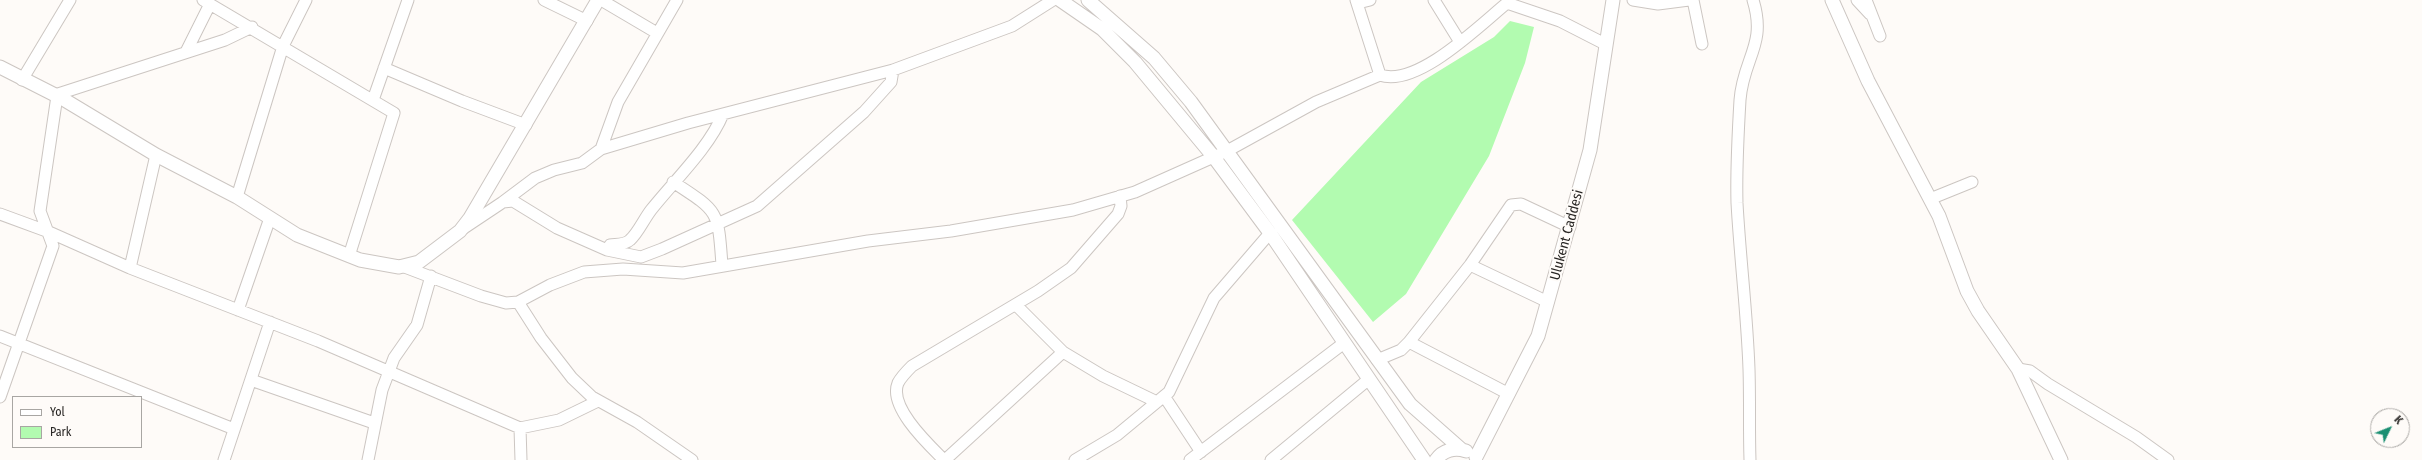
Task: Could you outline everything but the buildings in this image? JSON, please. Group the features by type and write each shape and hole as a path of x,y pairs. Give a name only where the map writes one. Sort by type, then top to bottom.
{"street":[{"path":"22,80 70,0"},
{"path":"237,197 283,46 306,0"},
{"path":"373,100 408,0"},
{"path":"544,0 587,21"},
{"path":"460,230 470,218 599,0 657,33"},
{"path":"601,149 618,102 677,0"},
{"path":"402,266 419,262 460,230 503,202 535,178 554,170 582,163 601,149 723,114 893,70 1012,26 1053,0"},
{"path":"1060,0 1102,29 1135,62 1213,156 1270,233 1424,460"},
{"path":"1088,0 1154,58 1191,102 1410,404 1461,449 1477,458"},
{"path":"1370,0 1357,1 1380,75"},
{"path":"1434,0 1460,42"},
{"name":"Ulukent Caddesi","path":"1477,458 1538,336 1570,227 1590,150 1605,44 1613,0"},
{"path":"1634,0 1658,4 1689,0"},
{"path":"1693,0 1702,44"},
{"path":"1750,460 1749,370 1738,202 1738,139 1741,93 1746,68 1757,43 1758,19 1753,0"},
{"path":"1832,0 1868,81 1939,216 1967,291 1978,311 2018,369 2061,460"},
{"path":"1857,0 1872,15"},
{"path":"1866,0 1880,36"},
{"path":"2,70 56,95 156,155 237,197 297,235 360,260 402,266 432,276 481,296 506,302 518,302 550,285 584,272 623,269 683,273 722,265 868,241 951,231 1073,210 1135,192 1227,151 1316,102 1380,75 1390,78 1412,72 1446,53 1508,1 1560,21 1605,44"},
{"path":"186,52 207,2 252,27 332,77 394,113 349,256"},
{"path":"56,95 225,40 252,27"},
{"path":"384,68 462,101 526,125"},
{"path":"503,202 513,201 557,228 606,250 641,257 662,249 688,236 719,225 758,206 864,112 891,82 893,70"},
{"path":"0,397 53,246 40,211 56,95"},
{"path":"606,250 610,245 626,244 631,240 673,182 701,150 718,125 723,114"},
{"path":"130,268 156,155"},
{"path":"673,182 709,207 719,225 722,265"},
{"path":"1930,198 1972,182"},
{"path":"1063,352 945,460 903,413 897,397 898,384 912,366 1016,305 1071,268 1118,214 1121,206 1120,196"},
{"path":"1377,360 1401,350 1409,342 1470,265 1511,205 1521,204 1570,227"},
{"path":"0,214 49,232 130,268 270,322 520,428 559,420 598,401"},
{"path":"238,310 270,218"},
{"path":"1075,460 1117,435 1169,392 1214,298 1270,233"},
{"path":"1470,265 1548,302"},
{"path":"368,460 374,423 389,372 394,358 417,325 432,276"},
{"path":"518,302 541,338 572,378 598,401 637,422 692,460"},
{"path":"1016,305 1063,352 1103,376 1161,399 1201,452"},
{"path":"224,460 270,322"},
{"path":"0,336 234,429"},
{"path":"1409,342 1509,394"},
{"path":"1190,460 1344,343"},
{"path":"2018,369 2030,371 2048,384 2136,437 2168,460"},
{"path":"1271,460 1369,379"},
{"path":"251,380 374,423"},
{"path":"520,428 521,460"},
{"path":"1436,460 1444,452 1461,449"}],"green space":[{"path":"1510,21 1534,27 1525,63 1489,156 1406,294 1373,322 1292,220 1421,82 1494,37"}]}
